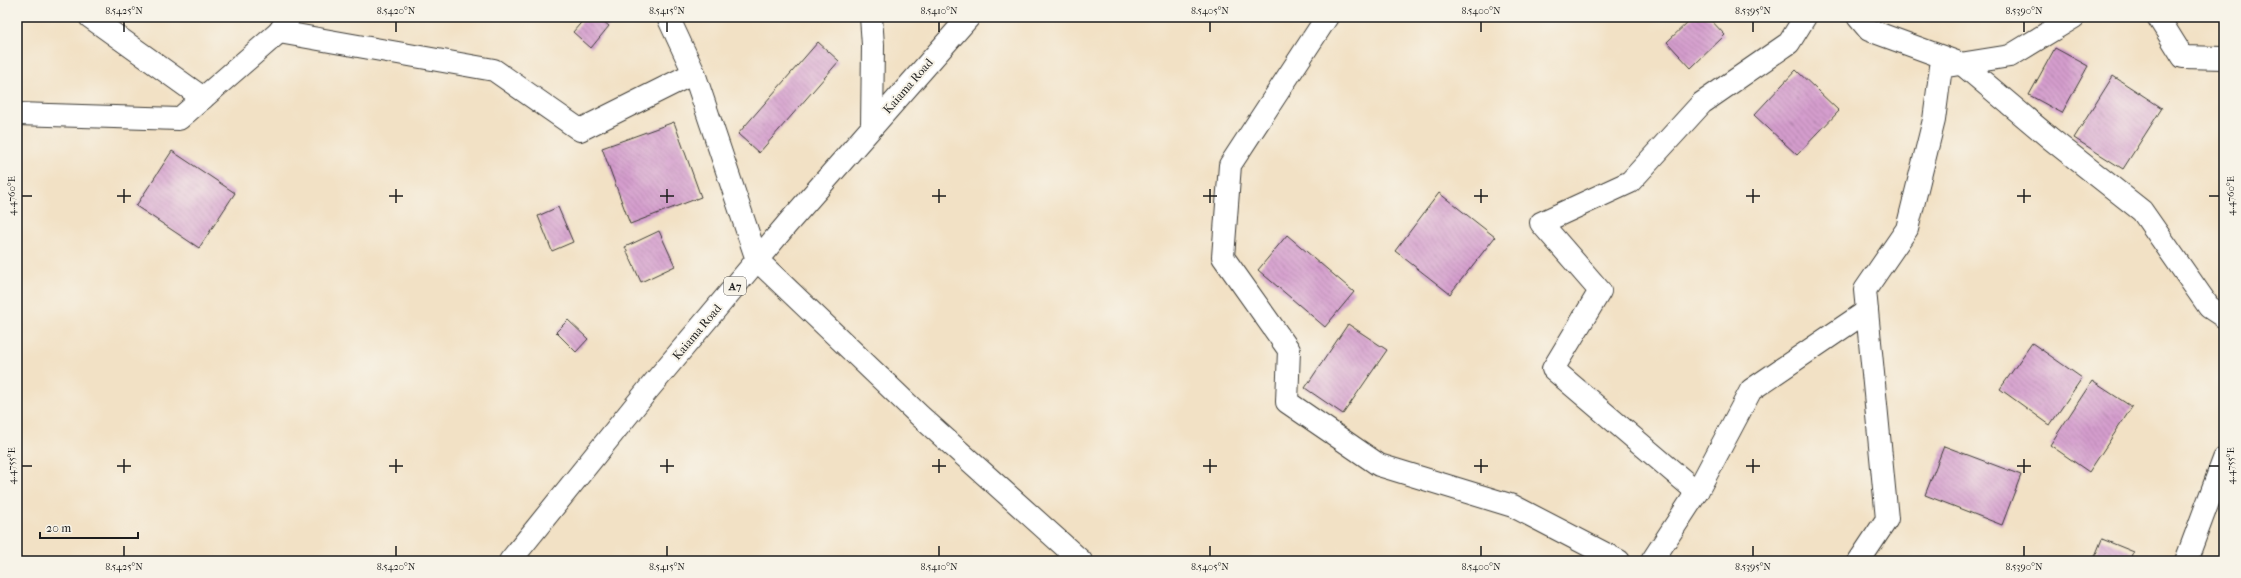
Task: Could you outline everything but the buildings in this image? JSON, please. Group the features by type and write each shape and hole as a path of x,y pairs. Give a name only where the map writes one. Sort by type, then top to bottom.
{"main road":[{"path":"90,17 203,98"},
{"path":"668,17 694,73 757,260 920,416 1081,561"},
{"path":"871,17 873,45 872,127"},
{"name":"Kaiama Road","path":"510,561 647,391 757,260 969,17"},
{"path":"1326,17 1230,165 1223,257 1289,350 1287,402 1379,465 1513,506 1619,561"},
{"path":"1697,492 1553,369 1600,291 1540,223 1630,182 1702,103 1789,43 1805,17"},
{"path":"1858,17 1869,30 1962,64 2051,139 2142,211 2209,307 2224,316"},
{"path":"1859,561 1887,519 1865,290 1907,229 1934,120 1941,67 2010,56 2074,17"},
{"path":"2158,17 2183,57 2224,58"},
{"path":"17,114 179,119 284,24 494,70 580,130 694,73"},
{"path":"1652,561 1697,492 1751,390 1867,311"},
{"path":"2186,561 2224,459"}]}
